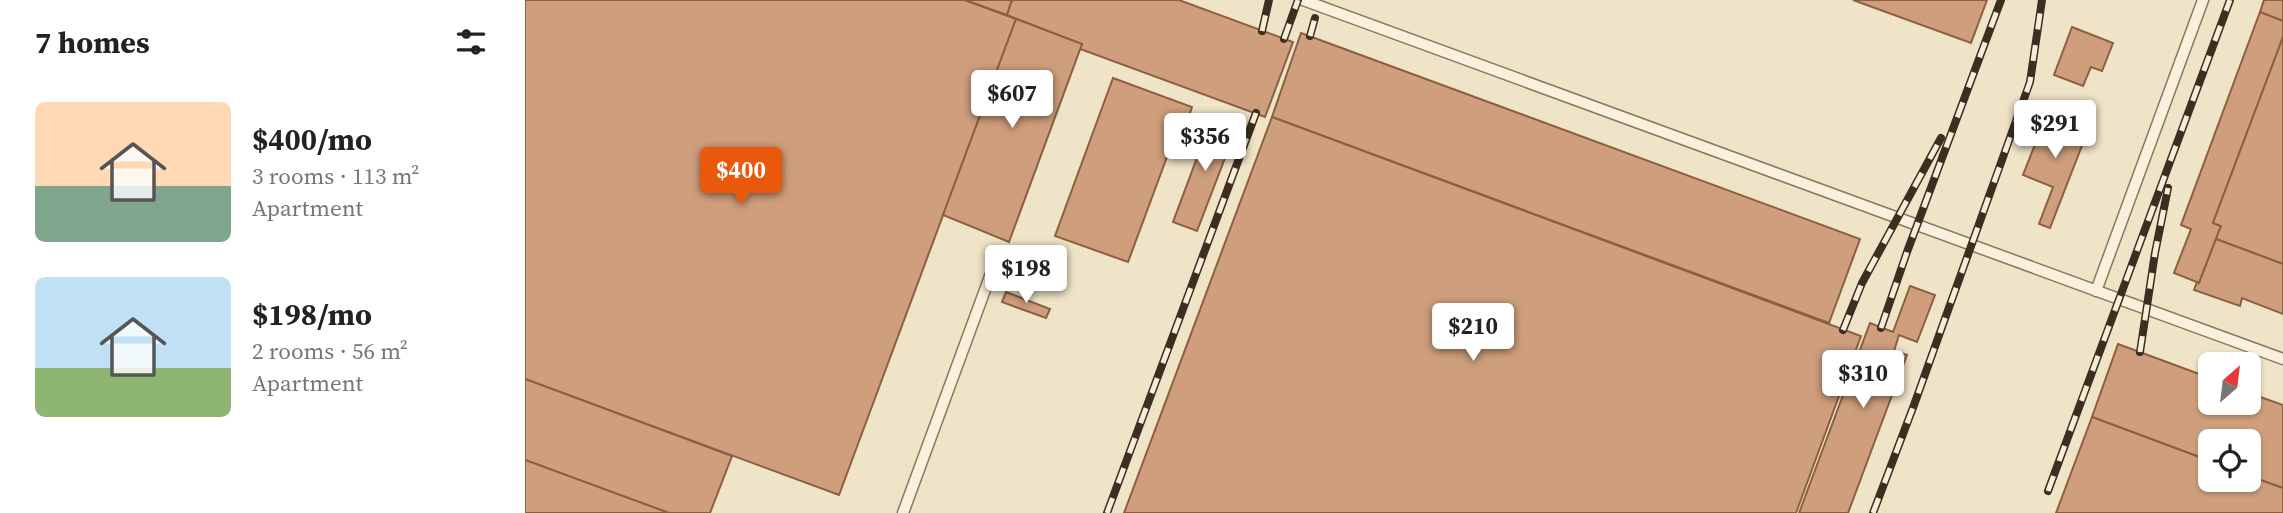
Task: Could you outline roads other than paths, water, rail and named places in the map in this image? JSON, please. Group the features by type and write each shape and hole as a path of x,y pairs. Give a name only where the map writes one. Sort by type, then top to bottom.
{"lane":[{"path":"1303,0 2283,359"},
{"path":"2096,291 2203,0"},
{"path":"903,513 996,260"}],"railway":[{"path":"1262,31 1269,0"},
{"path":"1284,39 1298,0"},
{"path":"1881,328 2001,0"},
{"path":"1873,513 2030,82 2042,0"},
{"path":"2048,491 2230,0"},
{"path":"1310,36 1315,18"},
{"path":"1107,513 1256,113"},
{"path":"1843,330 1862,283 1941,138"},
{"path":"2140,352 2168,188"}]}
